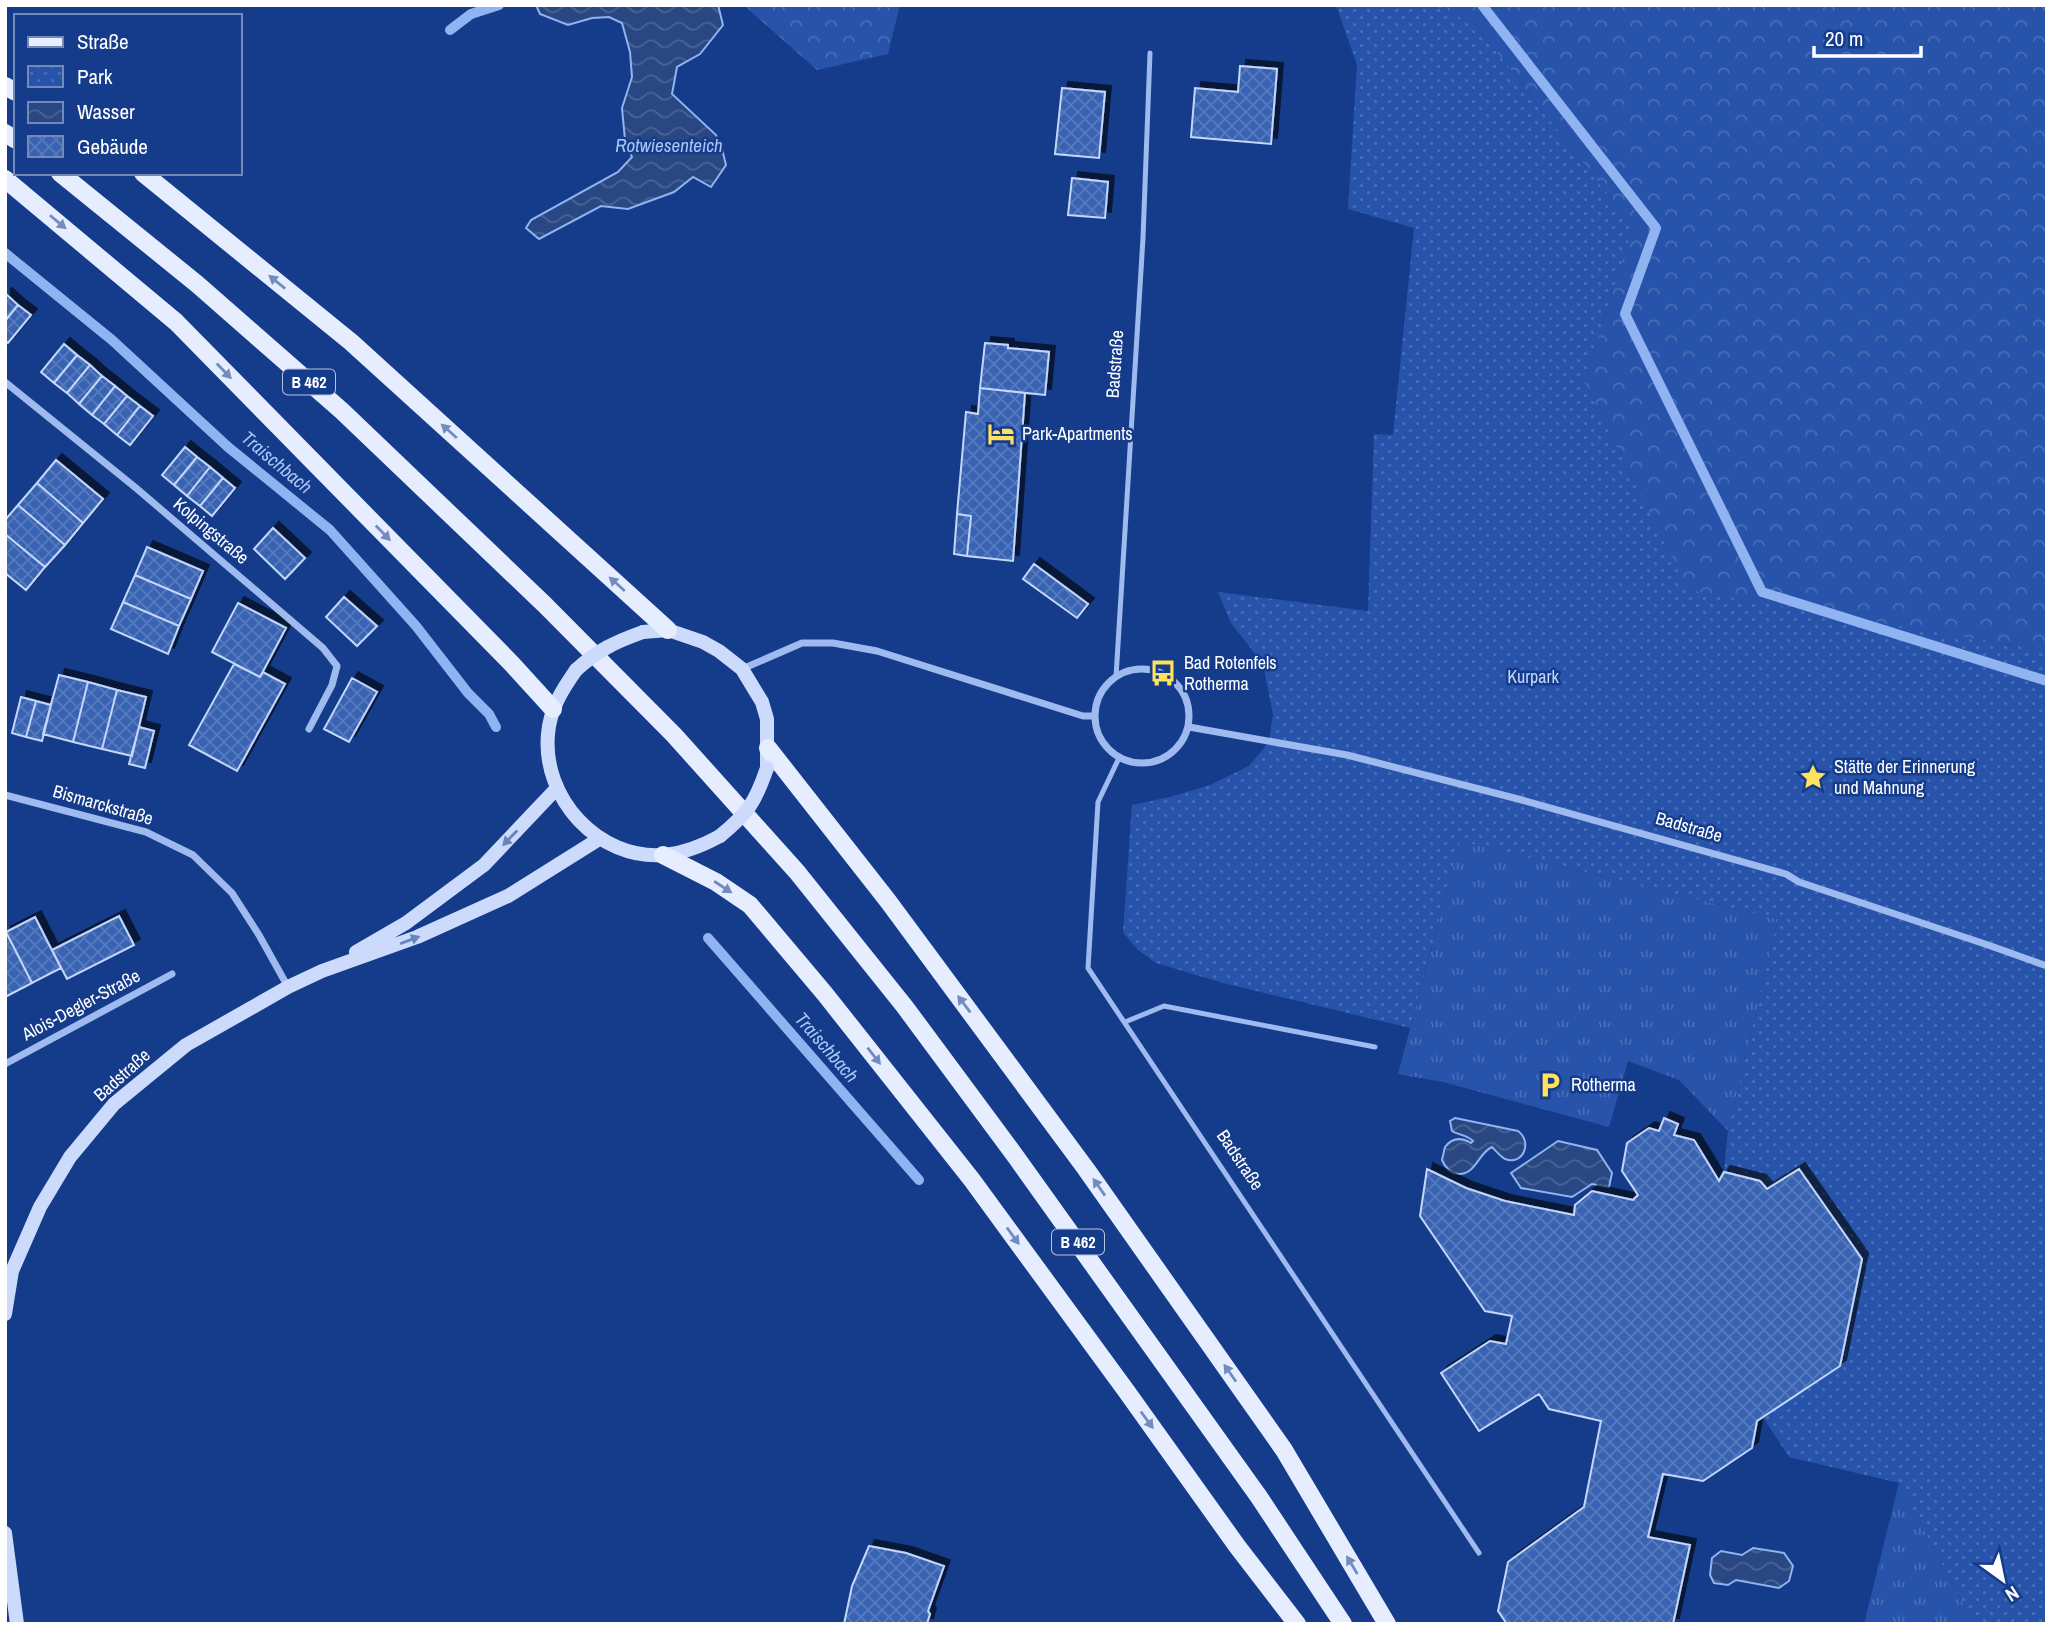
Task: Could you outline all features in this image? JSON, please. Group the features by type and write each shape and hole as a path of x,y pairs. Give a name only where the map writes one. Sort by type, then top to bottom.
{"main road":[{"name":"B 462","path":"62,175 197,284 352,421 545,605 646,707 797,872 905,1007 1032,1179 1259,1497 1343,1624"},
{"path":"145,175 351,342 668,630"},
{"path":"5,178 176,322 553,709"},
{"path":"768,748 888,901 1086,1168 1284,1451 1387,1624"},
{"path":"663,855 716,882 750,905 825,994 972,1180 1237,1546 1297,1624"}],"street":[{"name":"Kolpingstraße","path":"5,382 136,488 323,648 337,666 332,685 309,729"},
{"path":"668,630 703,642 742,669 762,702 767,719 767,768 758,795 741,818 720,836 693,850 663,855 630,852 599,839 580,823 557,788 548,758 548,734 553,709 562,689 592,655 612,643 643,632 668,630"},
{"path":"742,669 802,643 834,643 877,651 1083,716 1095,716"},
{"path":"1147,669 1163,673 1176,682 1185,695 1190,711 1189,727 1174,752 1161,760 1133,763 1119,758 1101,740 1096,728 1097,701 1104,687 1116,677 1131,670 1147,669"},
{"name":"Badstraße","path":"1189,727 1347,755 1786,874 1799,882 2047,967"},
{"name":"Badstraße","path":"323,971 406,923 484,864 557,788"},
{"name":"Bismarckstraße","path":"5,795 146,832 193,855 232,893 288,987"},
{"name":"Badstraße","path":"5,1314 9,1270 40,1208 70,1157 114,1104 186,1045 288,987 323,971 417,937 508,896 599,839"},
{"name":"Alois-Degler-Straße","path":"5,1064 172,974"},
{"path":"5,1533 17,1624"}],"lane":[{"name":"Badstraße","path":"1116,677 1143,238 1150,53"},
{"name":"Badstraße","path":"1119,758 1098,802 1088,968 1479,1553"},
{"path":"1125,1022 1164,1006 1375,1047"}],"green space":[{"path":"746,5 900,5 888,54 817,70"},
{"name":"Kurpark","path":"1336,5 1432,5 1475,24 1633,227 1584,382 1688,590 2047,651 2047,1624 1974,1624 1899,1483 1789,1457 1763,1417 1840,1366 1862,1259 1800,1169 1767,1189 1760,1181 1724,1172 1728,1131 1778,919 1460,841 1410,1028 1223,983 1156,963 1138,950 1123,932 1132,805 1210,785 1249,766 1269,742 1273,715 1263,664 1231,623 1218,592 1368,611 1374,434 1393,435 1414,228 1348,209 1357,65"},
{"path":"1432,5 2047,5 2047,651 1688,591 1584,382 1633,227 1475,24"},
{"path":"1460,841 1778,919 1728,1131 1679,1080 1628,1061 1609,1127 1443,1082 1398,1074"},
{"path":"1899,1483 1974,1624 1864,1624"}],"water":[{"name":"Rotwiesenteich","path":"536,5 718,5 723,25 700,54 677,67 672,94 716,135 721,145 726,165 711,187 693,177 674,192 628,209 601,206 539,239 526,228 531,220 618,172 632,157 625,140 622,108 632,77 630,52 622,23 609,17 592,18 568,25 540,14"},
{"path":"1455,1118 1518,1131 1525,1141 1524,1152 1517,1159 1511,1160 1503,1158 1492,1147 1469,1171 1458,1174 1452,1172 1442,1160 1445,1147 1457,1139 1471,1143 1473,1141 1452,1131 1450,1121"},
{"path":"1558,1141 1597,1150 1612,1173 1609,1187 1592,1184 1572,1197 1521,1188 1511,1173"},
{"path":"1753,1548 1784,1553 1793,1566 1789,1581 1779,1588 1736,1580 1728,1585 1714,1583 1710,1575 1712,1558 1721,1551 1742,1555"}],"building":[{"path":"1240,66 1277,69 1271,144 1191,137 1195,88 1238,92"},
{"path":"1062,88 1105,92 1099,158 1055,154"},
{"path":"1072,178 1108,182 1105,218 1068,215"},
{"path":"5,295 18,305 5,321"},
{"path":"18,305 31,315 8,343 5,341 5,321"},
{"path":"985,343 1049,352 1045,395 980,388"},
{"path":"64,344 77,355 54,383 41,372"},
{"path":"77,355 90,365 67,393 54,383"},
{"path":"90,365 102,376 79,404 67,393"},
{"path":"102,376 115,386 92,415 79,404"},
{"path":"115,386 127,396 104,424 92,415"},
{"path":"980,388 1025,393 1013,561 967,556 971,516 957,514 966,412 978,414"},
{"path":"127,396 140,406 117,435 104,424"},
{"path":"140,406 153,416 130,445 117,435"},
{"path":"185,447 197,457 174,485 162,475"},
{"path":"197,457 210,467 187,496 174,485"},
{"path":"56,460 103,499 83,523 37,483"},
{"path":"210,467 223,478 200,506 187,496"},
{"path":"223,478 235,488 212,516 200,506"},
{"path":"37,483 83,523 65,545 18,505"},
{"path":"18,505 65,545 45,567 5,534 5,520"},
{"path":"957,514 971,516 967,556 954,554"},
{"path":"273,528 305,558 285,579 254,549"},
{"path":"5,534 45,567 26,590 5,573"},
{"path":"147,547 203,571 191,599 135,575"},
{"path":"1034,564 1088,604 1077,618 1023,579"},
{"path":"135,575 191,599 179,626 123,602"},
{"path":"344,597 377,626 357,646 326,617"},
{"path":"123,602 179,626 168,654 111,629"},
{"path":"238,603 286,628 260,677 212,652"},
{"path":"234,664 260,677 263,672 285,684 237,771 189,745"},
{"path":"59,675 88,682 73,742 43,734"},
{"path":"352,678 377,692 349,742 324,729"},
{"path":"88,682 117,690 102,749 73,742"},
{"path":"117,690 146,697 132,756 102,749"},
{"path":"21,697 36,701 26,737 12,733"},
{"path":"36,701 51,705 42,741 26,737"},
{"path":"139,727 154,731 145,768 129,764"},
{"path":"119,916 134,945 67,979 52,950"},
{"path":"35,917 61,968 32,983 6,932"},
{"path":"5,932 32,983 5,997"},
{"path":"1664,1118 1678,1124 1674,1135 1694,1140 1719,1181 1724,1172 1760,1181 1767,1189 1799,1169 1862,1259 1840,1366 1757,1421 1752,1448 1703,1481 1663,1474 1648,1537 1690,1545 1673,1624 1507,1624 1498,1611 1508,1562 1584,1507 1601,1421 1549,1409 1539,1394 1479,1431 1441,1373 1490,1341 1506,1344 1512,1316 1485,1311 1420,1216 1427,1169 1466,1188 1505,1201 1574,1215 1575,1205 1592,1191 1633,1200 1638,1195 1622,1171 1627,1143 1649,1128 1659,1131"},
{"path":"869,1546 906,1553 944,1566 928,1611 930,1614 927,1624 844,1624 852,1586"}],"waterway":[{"path":"450,30 471,14 499,5"},
{"path":"1482,5 1656,228 1625,314 1762,592 2047,681"},
{"name":"Traischbach","path":"5,253 112,340 228,447 330,530 416,626 468,693 489,714 496,727"},
{"name":"Traischbach","path":"708,938 919,1180"}],"place":[{"name":"Park-Apartments","path":"1001,434"},
{"name":"Bad Rotenfels Rotherma","path":"1163,673"},
{"name":"Stätte der Erinnerung und Mahnung","path":"1813,777"},
{"name":"Rotherma","path":"1550,1085"}]}
